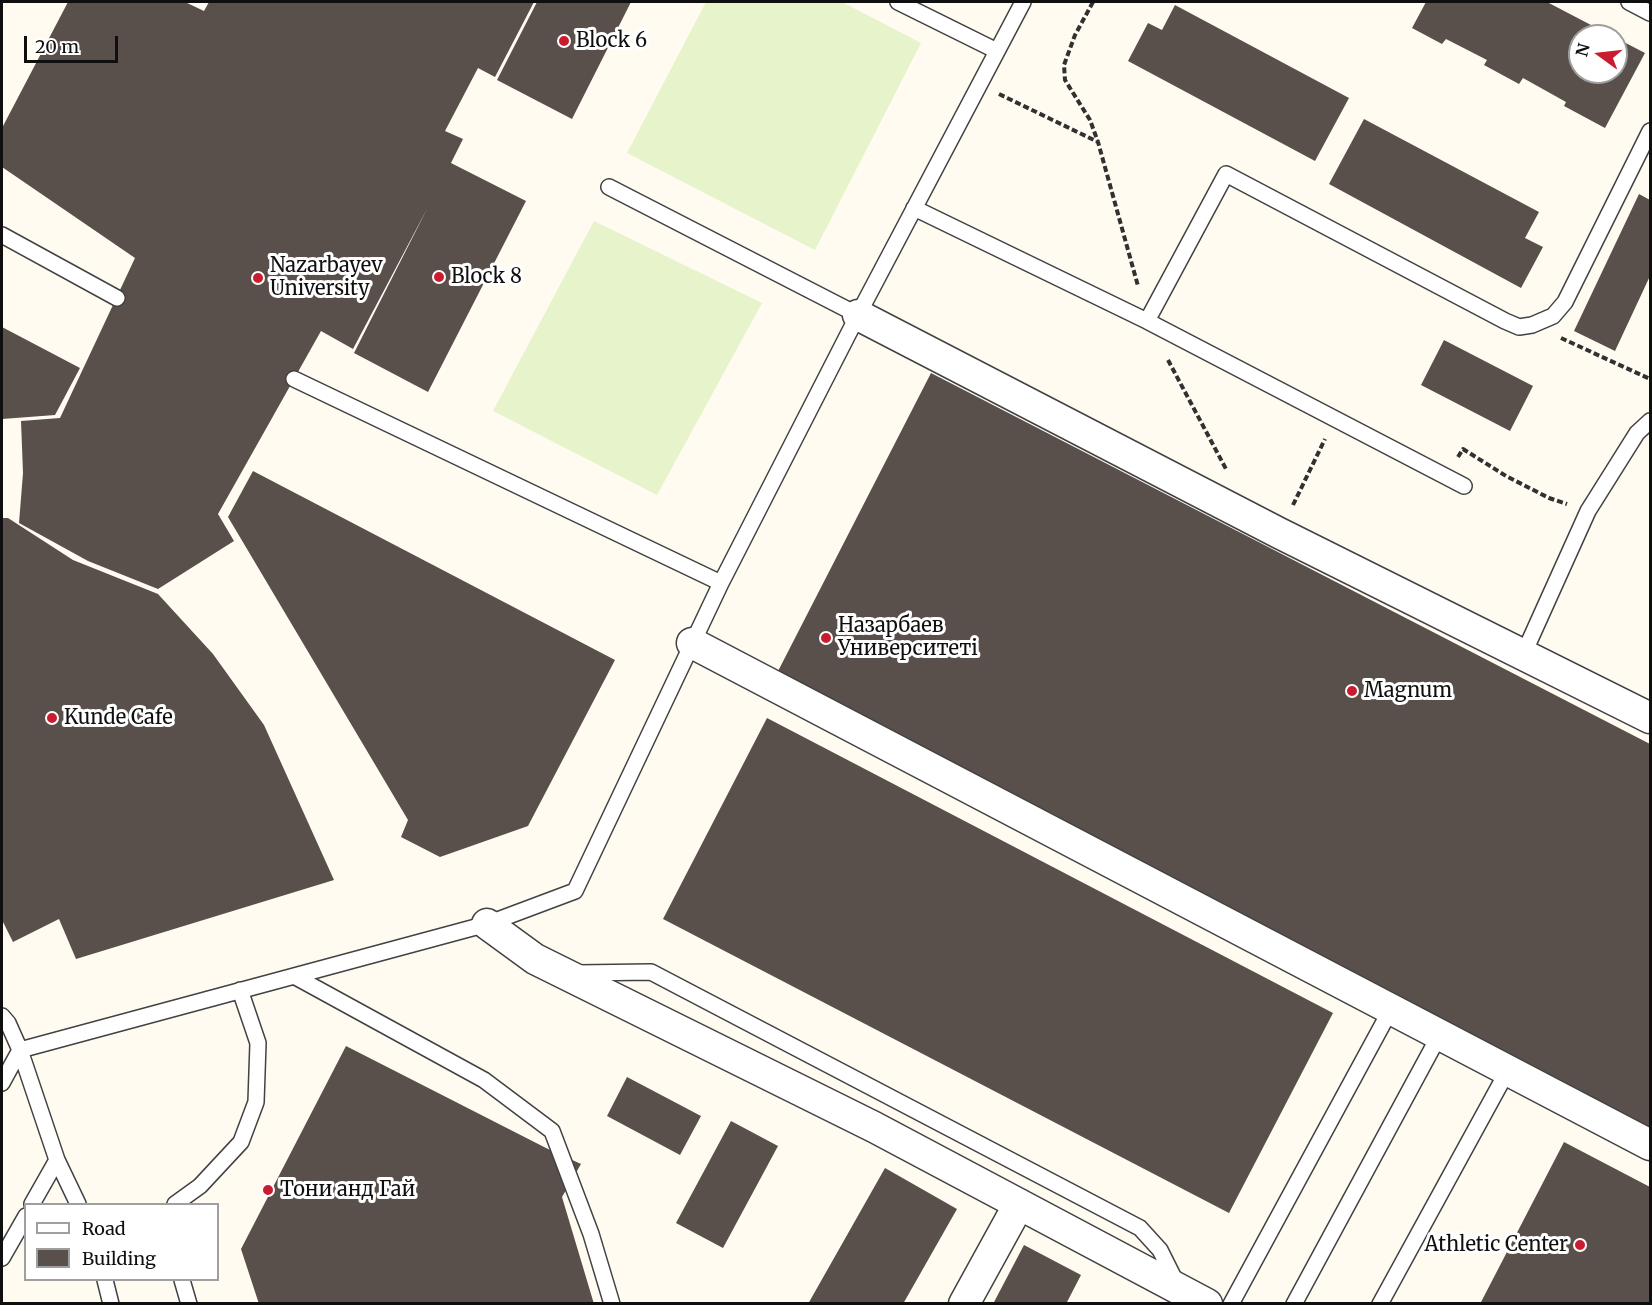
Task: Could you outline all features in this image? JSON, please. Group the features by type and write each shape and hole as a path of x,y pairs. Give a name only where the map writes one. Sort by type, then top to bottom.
{"street":[{"path":"858,315 1279,532 1650,718"},
{"path":"692,643 1650,1145"},
{"path":"487,924 534,959 874,1127 1207,1304"},
{"path":"964,1304 1019,1204"}],"lane":[{"path":"898,2 997,51"},
{"path":"2,1083 20,1050 487,924 575,891 721,583 858,315 1023,2"},
{"path":"1629,2 1650,13"},
{"path":"1147,321 1226,174 1505,321 1519,327 1532,325 1553,316 1565,302 1650,131"},
{"path":"609,187 858,315"},
{"path":"914,208 1147,321 1464,486"},
{"path":"2,235 117,298"},
{"path":"294,379 721,583"},
{"path":"1524,653 1588,511 1637,433 1650,421"},
{"path":"563,973 651,972 1140,1228 1160,1250 1180,1289"},
{"path":"294,976 484,1080 552,1131 591,1234 612,1304"},
{"path":"176,1203 200,1186 242,1142 256,1102 258,1043 240,990"},
{"path":"1230,1304 1391,1009"},
{"path":"2,1016 8,1023 20,1050 57,1160 80,1203"},
{"path":"1294,1304 1440,1034"},
{"path":"1380,1304 1508,1070"},
{"path":"33,1203 57,1160"},
{"path":"2,1258 24,1220"},
{"path":"105,1281 111,1304"},
{"path":"182,1281 189,1304"}],"path":[{"path":"1094,2 1075,35 1064,65 1065,80 1090,120 1098,142 1147,321 1230,476"},
{"path":"980,84 1098,142"},
{"path":"1532,325 1650,379"},
{"path":"1279,532 1335,420"},
{"path":"1446,478 1463,449 1506,476 1549,498 1588,511"}],"green space":[{"path":"706,2 842,2 921,43 815,250 627,153"},
{"path":"594,221 762,303 657,495 493,411"}],"building":[{"name":"Nazarbayev University","path":"68,2 185,2 204,11 209,2 534,2 495,77 478,68 445,131 463,139 451,163 526,201 428,392 354,353 428,207 353,349 321,331 218,514 234,541 158,589 88,561 19,523 23,473 21,421 60,418 135,258 2,167 2,128"},
{"name":"Block 6","path":"537,2 631,2 572,119 497,80"},
{"path":"1426,2 1547,2 1589,24 1568,24 1568,84 1628,84 1628,44 1645,53 1605,128 1564,106 1566,102 1523,78 1519,84 1484,65 1487,60 1446,39 1442,44 1412,28"},
{"path":"1175,5 1349,98 1315,161 1128,61 1148,23 1162,30"},
{"path":"1364,119 1539,212 1525,238 1543,247 1521,288 1329,184"},
{"path":"1639,194 1650,200 1650,276 1615,351 1574,331"},
{"path":"2,327 80,368 55,415 2,419"},
{"path":"1444,340 1533,386 1510,431 1421,385"},
{"path":"931,373 1650,744 1650,1128 775,677"},
{"path":"253,471 615,660 528,826 440,857 401,837 408,820 228,517"},
{"path":"2,518 8,518 73,560 158,594 213,654 264,725 334,880 76,959 59,919 13,942 2,920"},
{"path":"767,718 1333,1013 1229,1213 663,919"},
{"path":"346,1046 581,1164 562,1197 594,1304 259,1304 241,1249"},
{"path":"627,1077 701,1116 680,1155 607,1116"},
{"path":"731,1121 778,1146 723,1248 676,1223"},
{"name":"Athletic Center","path":"1564,1142 1650,1187 1650,1304 1480,1304"},
{"path":"885,1168 957,1209 903,1304 808,1304"},
{"path":"1024,1245 1081,1275 1066,1304 993,1304"}],"place":[{"name":"Block 6","path":"564,41"},
{"name":"Block 8","path":"439,277"},
{"name":"Nazarbayev University","path":"258,278"},
{"name":"Назарбаев Университеті","path":"826,638"},
{"name":"Magnum","path":"1352,691"},
{"name":"Kunde Cafe","path":"52,718"},
{"name":"Тони анд Гай","path":"268,1190"},
{"name":"Athletic Center","path":"1580,1245"}]}
